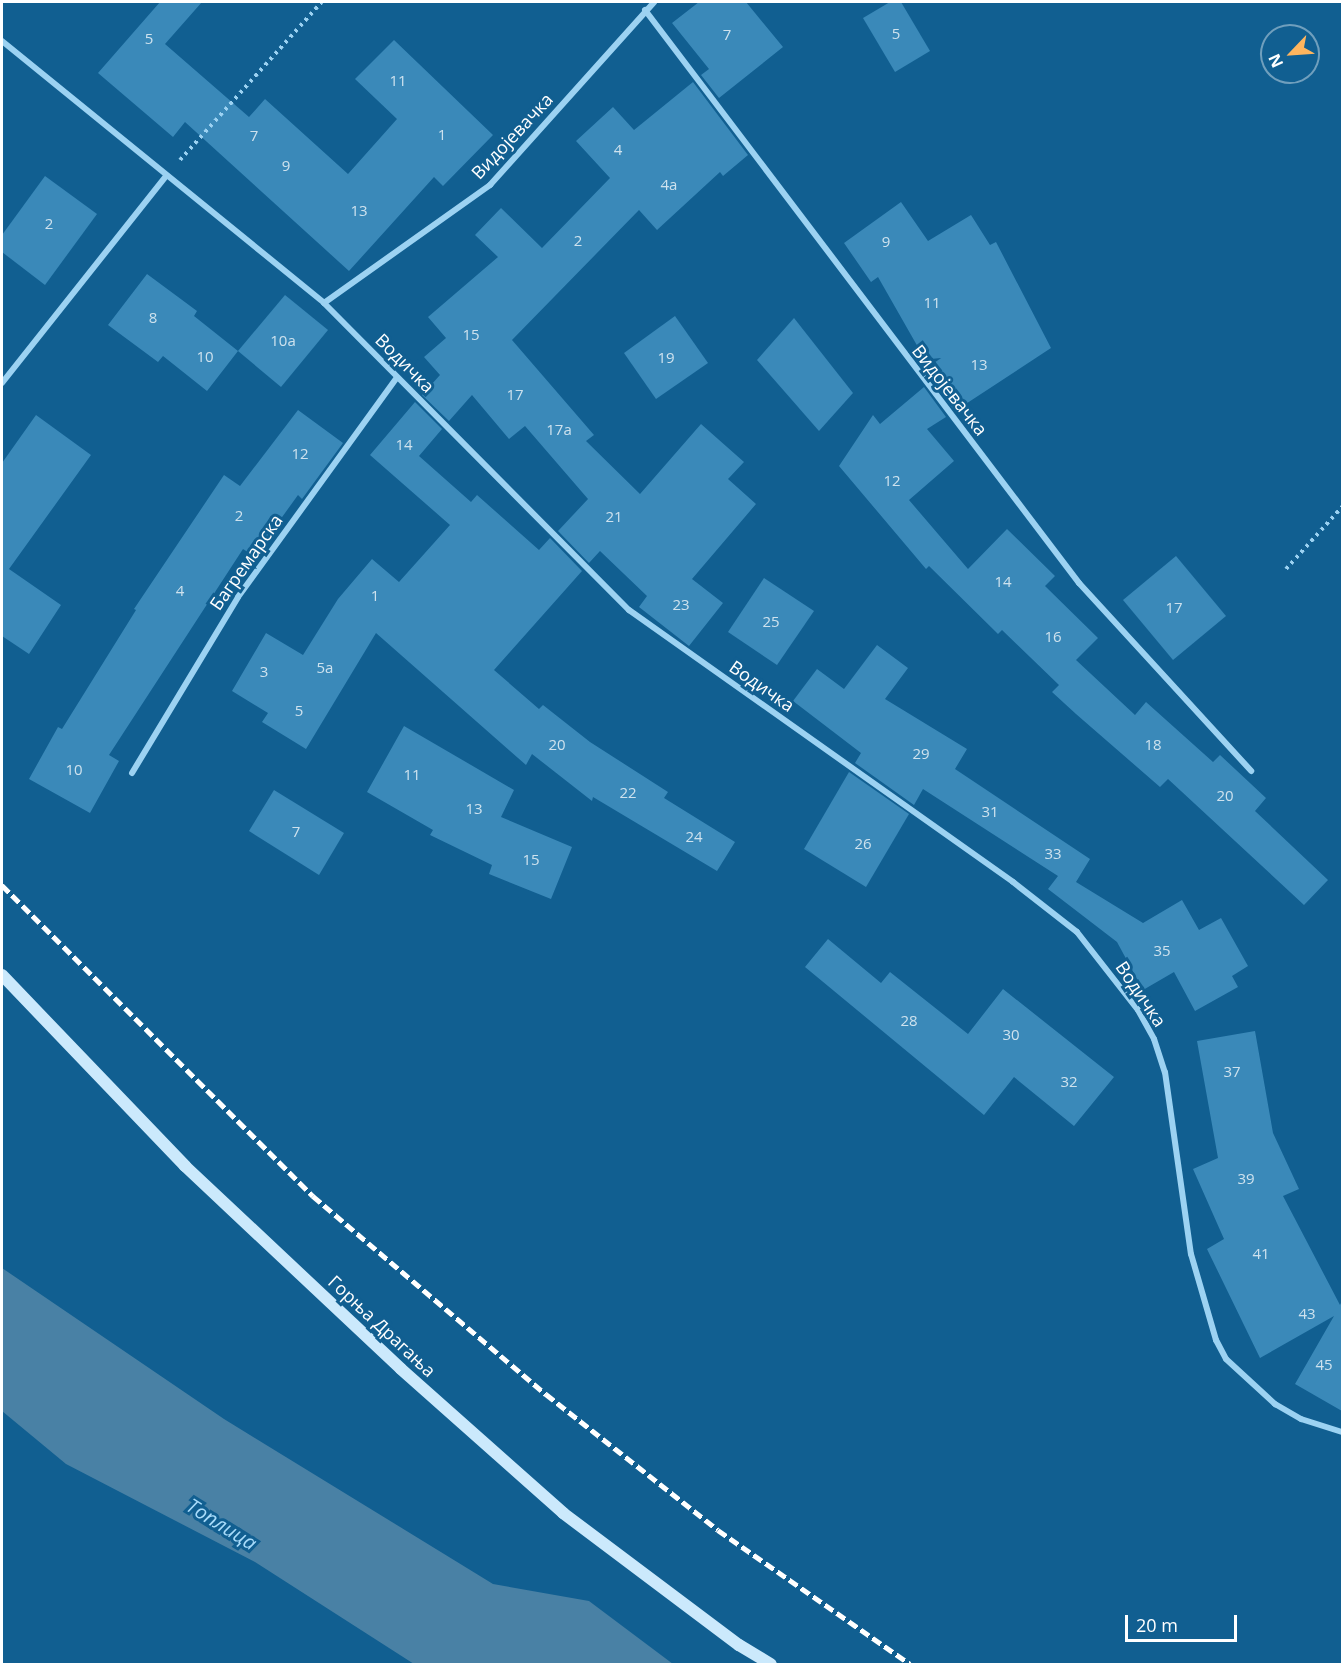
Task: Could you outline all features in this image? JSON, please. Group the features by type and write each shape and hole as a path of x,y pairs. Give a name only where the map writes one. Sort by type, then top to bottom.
{"street":[{"name":"Видојевачка","path":"324,303 490,185 654,2"},
{"name":"Видојевачка","path":"645,10 1079,583 1251,771"},
{"name":"Водичка","path":"2,41 324,303 629,610 1013,882 1077,932 1138,1010 1154,1039 1165,1072 1191,1254 1216,1340 1226,1359 1275,1404 1300,1419 1342,1432"},
{"path":"2,383 166,176"},
{"name":"Багремарска","path":"132,772 238,597 398,377"},
{"name":"Горња Драгања","path":"2,975 185,1166 401,1369 563,1512 740,1645 771,1665"}],"path":[{"path":"166,176 322,2"},
{"path":"1286,569 1342,507"}],"water":[{"name":"Топлица","path":"2,1268 224,1419 493,1584 589,1601 673,1664 414,1664 255,1562 66,1464 2,1411"}],"building":[{"path":"160,2 202,2 165,44 249,117 265,99 348,174 397,119 355,79 394,40 493,135 443,186 434,177 349,271 185,122 173,137 98,73"},
{"path":"699,2 746,2 783,47 719,98 701,75 709,69 672,23"},
{"path":"890,2 901,2 930,51 895,72 863,18"},
{"path":"693,82 748,155 723,176 720,172 657,230 639,210 512,340 594,435 586,441 640,494 701,424 744,462 728,479 756,504 692,579 723,603 689,646 639,607 647,596 600,551 589,563 558,531 588,499 525,426 509,439 472,395 449,421 422,395 440,375 424,357 446,338 428,317 498,257 475,235 501,208 542,248 610,178 576,141 613,107 634,130"},
{"path":"45,176 97,214 45,285 2,252 2,235"},
{"path":"901,202 928,241 971,215 990,245 996,242 1051,348 955,411 932,380 935,377 878,277 871,282 844,243"},
{"path":"147,274 197,311 194,316 238,351 207,391 163,356 158,362 108,325"},
{"path":"285,295 328,330 281,387 238,351"},
{"path":"675,316 708,363 656,399 624,353"},
{"path":"794,318 853,393 819,431 757,360"},
{"path":"924,387 946,417 927,429 954,461 909,500 968,569 1007,529 1055,576 1045,586 1098,638 1076,660 1135,715 1146,702 1213,762 1220,755 1266,798 1255,811 1328,880 1304,905 1168,779 1160,787 1052,692 1059,685 1002,630 998,634 929,566 926,569 839,466 873,415 880,424"},
{"path":"415,402 442,429 419,456 471,502 477,495 539,550 550,538 582,571 494,670 539,709 543,705 590,742 668,792 664,798 735,842 717,871 593,797 592,801 532,754 526,765 376,633 306,749 262,722 268,713 232,691 266,633 303,655 338,599 372,559 399,582 450,525 370,455"},
{"path":"298,410 343,443 302,499 298,495 254,556 243,549 109,755 119,761 90,813 29,779 58,727 62,729 136,610 134,609 224,475 240,486"},
{"path":"36,415 91,455 9,569 61,605 29,654 2,636 2,463"},
{"path":"1176,556 1226,616 1173,660 1123,600"},
{"path":"764,578 814,611 777,665 728,632"},
{"path":"877,645 908,668 885,699 967,749 955,769 1090,859 1076,882 1143,923 1182,900 1199,930 1221,918 1248,966 1232,976 1238,987 1195,1011 1174,972 1143,990 1117,942 1048,889 1058,876 923,789 914,805 855,763 861,753 793,701 817,669 844,689"},
{"path":"404,726 514,790 501,817 572,847 551,899 489,874 492,865 430,835 433,830 367,792"},
{"path":"849,772 909,814 866,887 804,849"},
{"path":"274,790 344,833 319,875 249,831"},
{"path":"828,939 881,983 890,972 968,1034 1003,989 1114,1077 1074,1126 1014,1077 984,1115 805,967"},
{"path":"1255,1031 1273,1133 1299,1189 1283,1196 1340,1305 1342,1301 1342,1411 1295,1384 1334,1316 1260,1358 1207,1249 1224,1239 1193,1169 1218,1158 1197,1041"}],"railway":[{"path":"2,885 313,1196 546,1394 718,1530 910,1664"}]}
